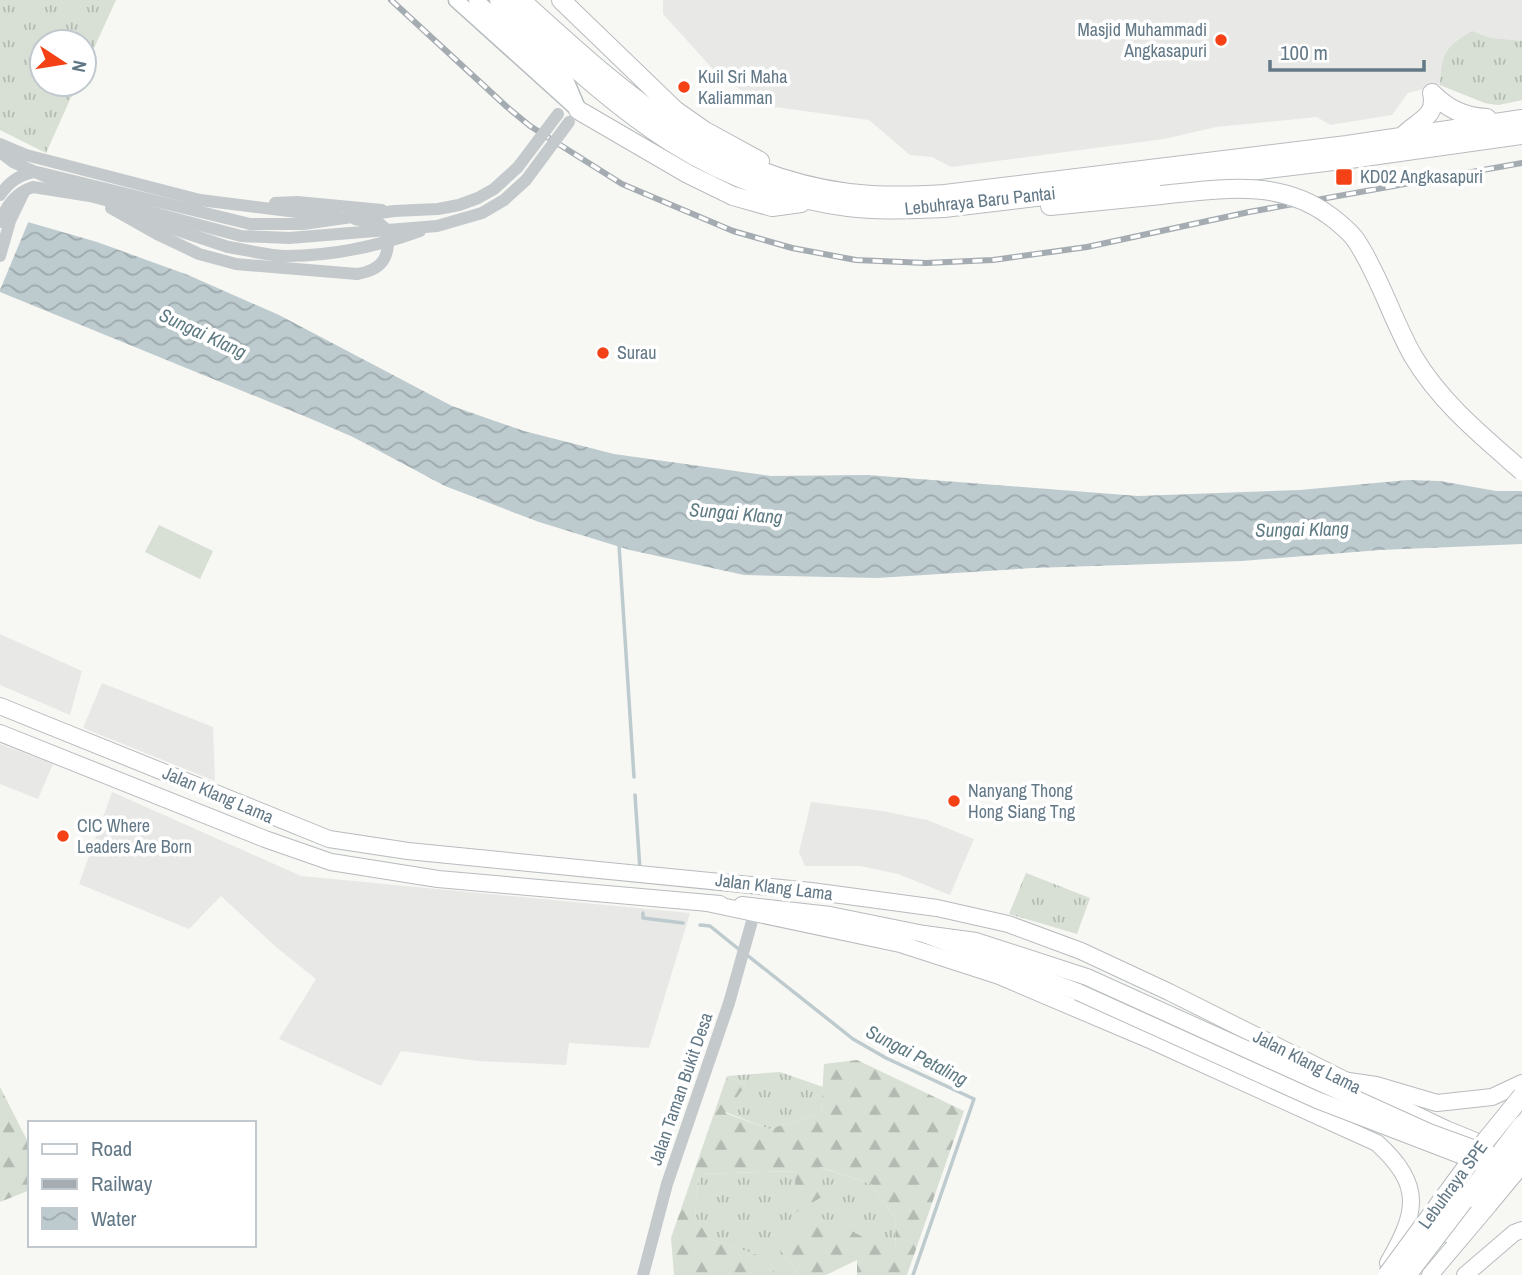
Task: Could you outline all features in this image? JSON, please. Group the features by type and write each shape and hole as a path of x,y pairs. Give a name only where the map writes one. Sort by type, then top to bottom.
{"highway":[{"name":"Lebuhraya Baru Pantai","path":"499,0 620,107 663,130 730,175 766,189 814,195 876,209 944,208 1349,159 1522,135"},
{"name":"Lebuhraya Baru Pantai","path":"521,0 632,98 663,130"},
{"path":"561,0 675,110 705,131 814,195"},
{"path":"1401,138 1412,125 1431,113 1434,105 1432,93 1442,103 1466,116 1522,118"},
{"path":"572,111 733,196 772,208 814,195"},
{"name":"Lebuhraya Baru Pantai","path":"814,195 897,197 945,194 1401,138 1522,118"},
{"path":"944,208 976,213 1259,188 1291,194 1318,208 1356,240 1413,355 1439,394 1469,425 1522,471"},
{"name":"Lebuhraya SPE","path":"1384,1275 1522,1096"},
{"name":"Lebuhraya SPE","path":"1409,1275 1522,1125"}],"main road":[{"path":"456,0 572,111 578,104 567,82 476,0"},
{"name":"Jalan Klang Lama","path":"0,706 329,839 408,852 640,873 881,900 937,908 1008,925 1082,951 1446,1129 1522,1158"},
{"path":"0,723 25,733 43,749"},
{"name":"Jalan Klang Lama","path":"0,733 275,843 331,862 438,879 707,904 759,906 830,915 924,934 1078,992 1317,1100 1522,1177"},
{"path":"707,904 908,947 999,976 1152,1041 1377,1143 1393,1157 1405,1175 1411,1202 1405,1232 1384,1275"},
{"path":"924,934 976,941 1087,977 1429,1132 1522,1166"},
{"path":"1315,1114 1330,1106 1335,1097 1337,1077 1437,1103 1492,1097 1522,1083"},
{"path":"1385,1100 1402,1125 1522,1177"},
{"path":"1430,1275 1522,1147"},
{"path":"1384,1275 1474,1157"},
{"path":"1409,1275 1522,1166"},
{"path":"1465,1275 1519,1229"}],"street":[{"path":"0,195 24,174 37,172 250,224 303,224 459,205 494,189 518,166 558,114 572,111"},
{"path":"0,152 13,162 127,213 228,247 286,256 347,251 396,240 482,213 504,200 526,180 572,111"},
{"path":"0,144 26,155 75,169 200,200 368,220 380,224 388,231 389,243 386,255 375,271 357,274 236,264 199,254 90,196"},
{"path":"0,222 10,203 26,189 45,187 90,196 241,236 289,238 437,226"},
{"path":"0,256 10,221 26,189"},
{"path":"233,205 297,202 394,211"},
{"name":"Jalan Taman Bukit Desa","path":"643,1275 667,1184 729,1003 754,914"}],"shaded area":[{"path":"663,0 1522,0 1522,100 1498,105 1485,103 1440,85 1408,93 1392,115 1330,125 1317,117 1216,127 1164,139 951,167 932,157 910,155 869,120 768,106 721,78 663,14"},
{"path":"0,634 82,671 70,715 0,685"},
{"path":"102,683 213,727 215,781 83,728"},
{"path":"0,744 53,764 38,799 0,784"},
{"path":"112,792 301,876 690,913 649,1048 569,1043 566,1065 478,1061 401,1051 381,1086 279,1039 316,979 276,947 221,896 189,929 79,884"},
{"path":"811,802 927,820 974,839 950,895 898,874 860,866 805,866 799,852"}],"green space":[{"path":"0,0 116,0 98,39 98,28 28,28 28,98 71,98 46,153 0,130"},
{"path":"1472,31 1490,38 1522,41 1522,100 1498,105 1485,103 1440,85 1446,52 1455,42"},
{"path":"159,525 213,551 200,579 145,552"},
{"path":"1026,873 1090,898 1077,934 1009,914"},
{"path":"857,1060 964,1111 907,1275 857,1275 857,1260 826,1275 800,1275 777,1246 817,1216 895,1251 896,1219 871,1184 820,1167 825,1195 793,1214 796,1171 699,1174 695,1215 709,1239 770,1259 775,1275 674,1275 671,1238 727,1076 746,1085 725,1113 769,1129 821,1114 824,1064"},
{"path":"780,1072 823,1087 821,1114 769,1129 725,1112 746,1085 727,1076"},
{"path":"0,1087 28,1142 28,1191 0,1202"},
{"path":"819,1167 871,1184 896,1219 895,1251 777,1246 800,1275 775,1275 769,1259 709,1239 695,1215 699,1174 797,1171 793,1214"}],"water":[{"name":"Sungai Klang","path":"0,214 97,242 188,275 279,315 452,406 524,431 614,454 771,476 868,475 1138,496 1300,490 1408,480 1440,481 1496,491 1522,491 1522,544 1380,550 1242,561 1033,568 877,578 744,575 630,550 539,522 445,486 353,437 309,418 0,292"}],"pier":[{"path":"0,210 30,218 0,290"}],"waterway":[{"path":"619,545 634,777"},
{"name":"Sungai Petaling","path":"635,795 640,870"},
{"path":"643,913 643,918 683,923"},
{"name":"Sungai Petaling","path":"700,925 710,926 741,951"},
{"name":"Sungai Petaling","path":"747,955 853,1039 886,1058 974,1099 913,1275"}],"railway":[{"path":"391,0 530,126 622,184 733,231 792,248 856,260 926,263 993,260 1087,247 1249,212 1522,163"}],"place":[{"name":"Masjid Muhammadi Angkasapuri","path":"1221,40"},
{"name":"Kuil Sri Maha Kaliamman","path":"684,87"},
{"name":"KD02 Angkasapuri","path":"1344,177"},
{"name":"Surau","path":"603,353"},
{"name":"Nanyang Thong Hong Siang Tng","path":"954,801"},
{"name":"CIC Where Leaders Are Born","path":"63,836"}]}
